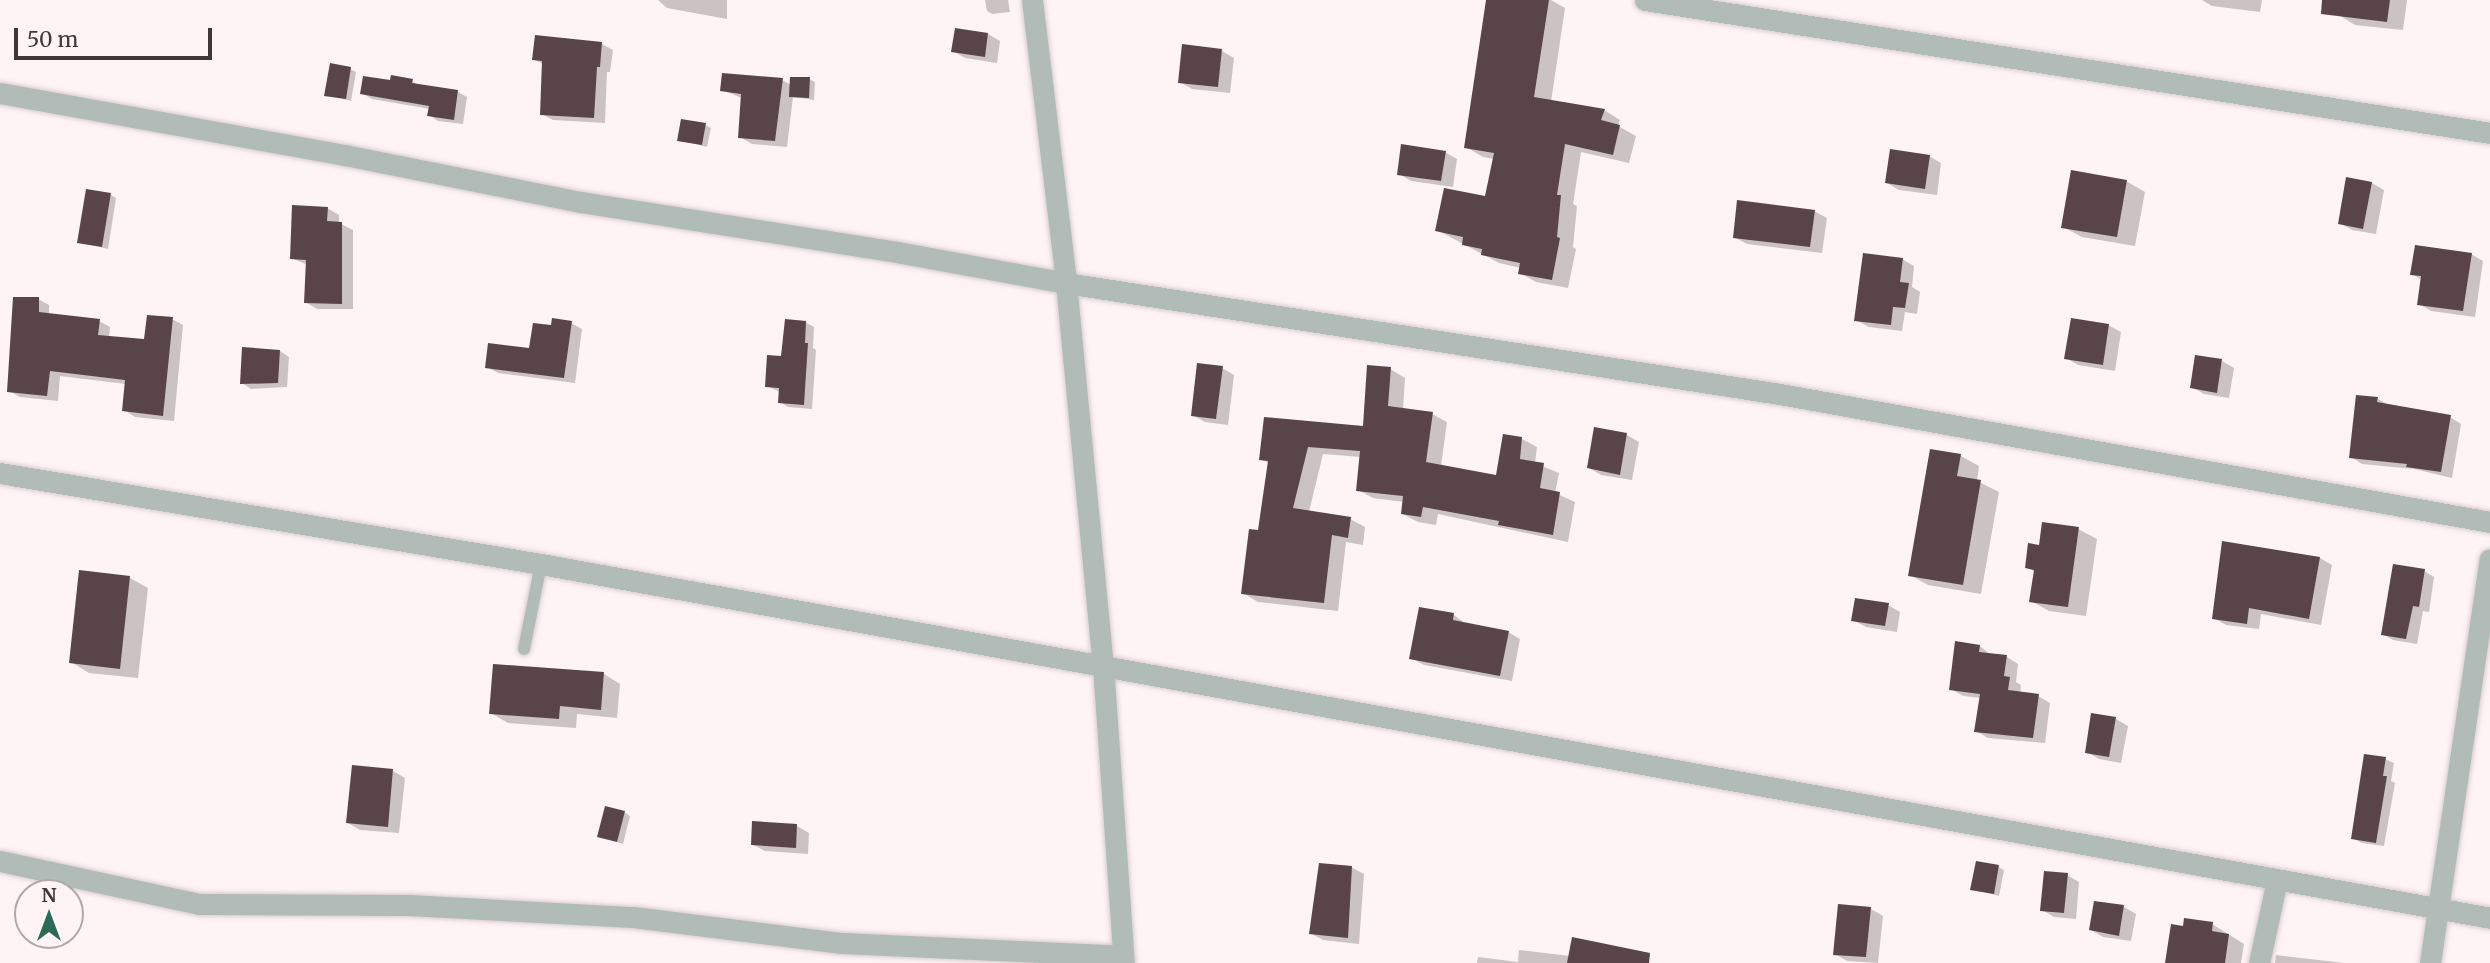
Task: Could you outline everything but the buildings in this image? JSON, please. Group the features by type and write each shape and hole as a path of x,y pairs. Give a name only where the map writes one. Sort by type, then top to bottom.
{"street":[{"path":"0,861 199,904 409,905 633,917 842,943 1124,960 1102,665 1066,284 1032,0"},
{"path":"1645,0 2490,133"},
{"path":"0,93 345,155 581,202 897,252 1066,284 1780,394 2490,522"},
{"path":"0,473 541,564 2490,918"},
{"path":"2430,963 2490,559"},
{"path":"2259,963 2277,880"}],"lane":[{"path":"524,649 541,564"}]}
